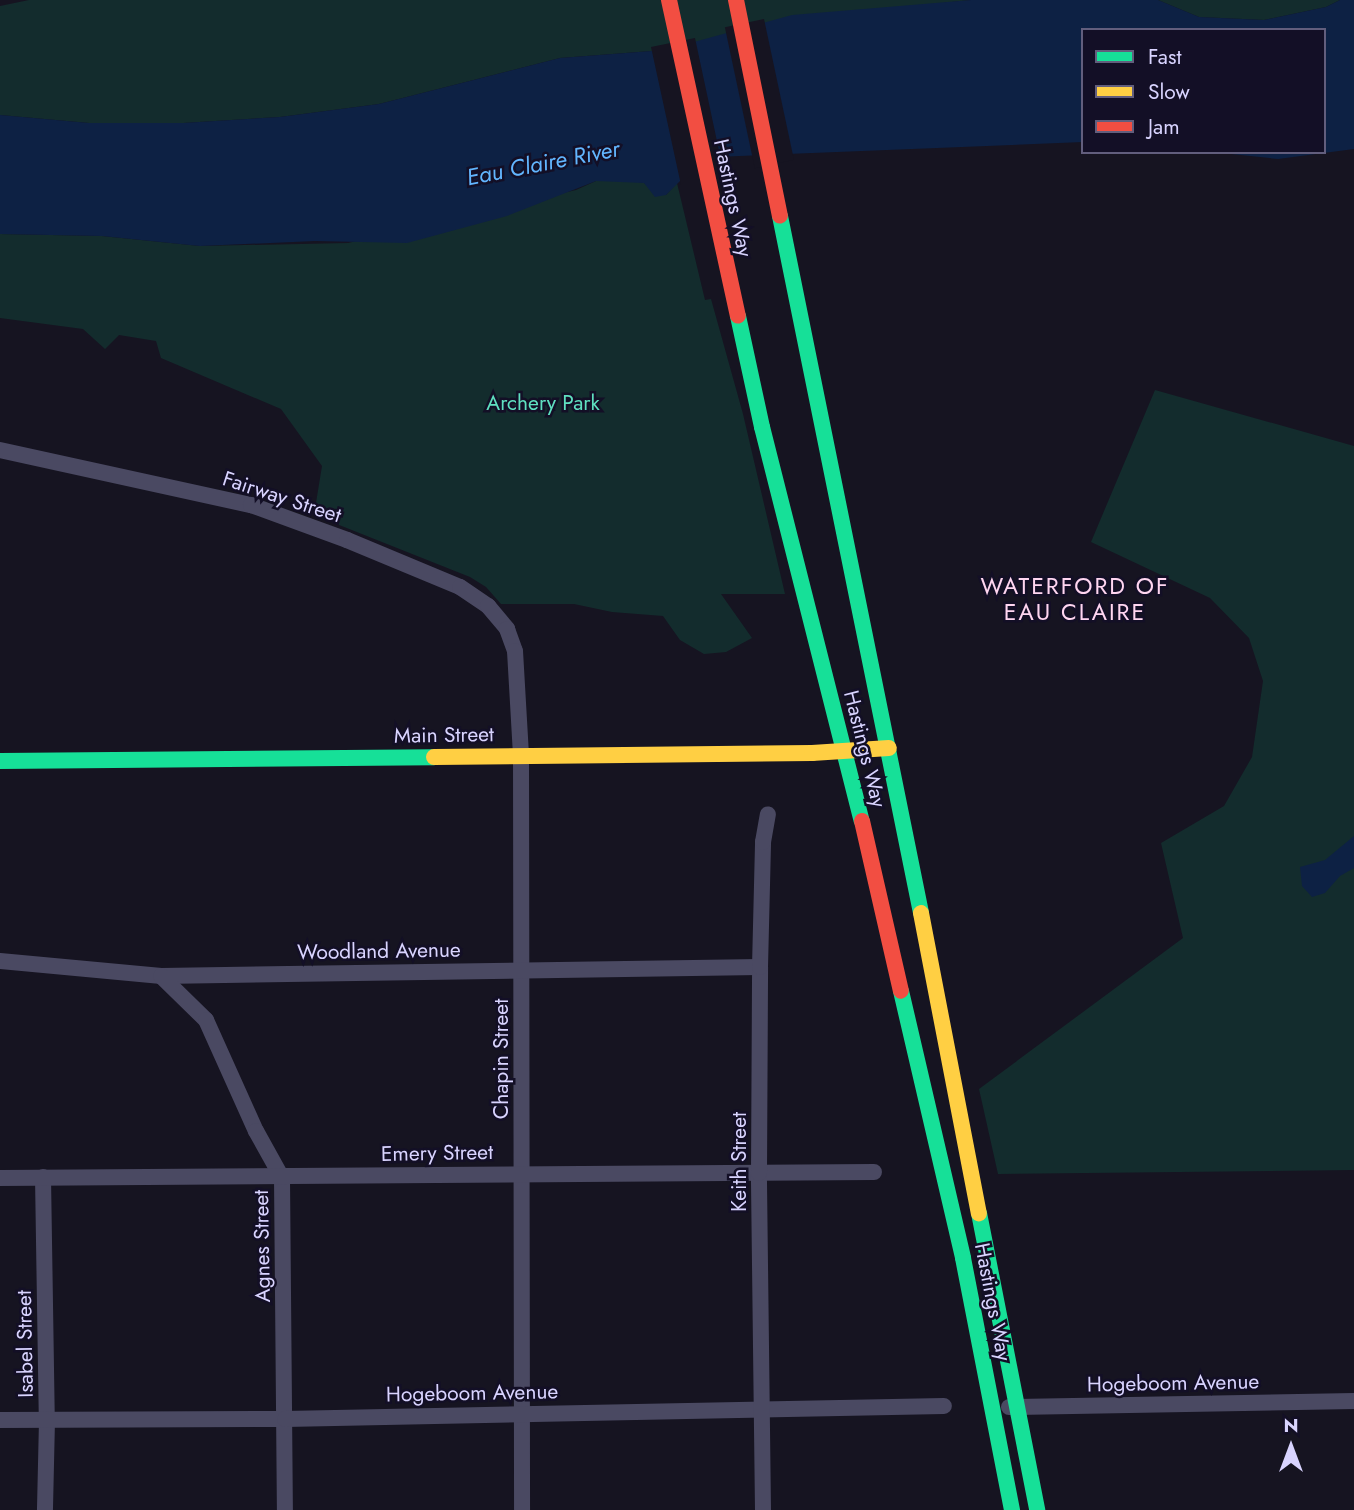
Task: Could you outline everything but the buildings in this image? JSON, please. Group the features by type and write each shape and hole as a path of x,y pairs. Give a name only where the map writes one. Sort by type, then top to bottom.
{"main road":[{"name":"Hastings Way","path":"669,0 761,427 844,753 964,1258 1012,1510"},
{"name":"Hastings Way","path":"736,0 889,748 980,1205 1037,1510"},
{"name":"Main Street","path":"0,761 844,753 889,748"}],"street":[{"name":"Fairway Street","path":"0,450 251,505 347,540 460,587 488,606 507,629 516,651"},
{"name":"Chapin Street","path":"516,651 521,755 523,969 522,1510"},
{"name":"Keith Street","path":"763,1510 764,1412 759,1173 760,967 763,842 768,814"},
{"name":"Woodland Avenue","path":"0,961 161,976 760,967"},
{"name":"Agnes Street","path":"161,976 206,1020 256,1130 282,1178 285,1510"},
{"name":"Emery Street","path":"0,1178 282,1178 521,1172 874,1172"},
{"name":"Isabel Street","path":"43,1177 47,1420 45,1510"},
{"name":"Hogeboom Avenue","path":"992,1408 1354,1401"},
{"name":"Hogeboom Avenue","path":"0,1420 285,1419 522,1412 764,1412 944,1406"}],"green space":[{"path":"29,0 971,0 904,7 665,50 560,58 379,104 280,117 183,123 89,123 0,115 0,6"},
{"path":"1158,0 1340,0 1326,7 1264,20 1199,17"},
{"name":"Archery Park","path":"627,180 644,183 666,195 677,183 705,300 711,299 743,414 785,594 721,594 752,638 726,652 704,654 680,640 663,616 612,612 574,604 501,604 486,587 470,577 314,515 322,466 281,409 161,358 156,341 119,335 105,349 83,329 0,318 0,234 102,236 200,246 348,243 576,190 596,181"},
{"path":"1155,390 1354,446 1354,1170 998,1174 979,1089 1183,938 1161,843 1224,806 1252,757 1263,681 1249,638 1210,598 1091,542"}],"water":[{"name":"Eau Claire River","path":"971,0 1158,0 1199,17 1264,20 1326,7 1340,0 1354,0 1354,149 1326,153 1326,28 1081,28 1081,142 715,157 699,162 666,195 655,197 644,183 596,181 507,216 407,243 315,241 200,246 102,236 0,234 0,115 89,123 183,123 280,117 379,104 560,58 665,50 792,15"},
{"path":"1231,154 1316,154 1278,159"},
{"path":"1354,836 1354,868 1340,876 1325,893 1312,897 1302,886 1300,867 1325,860"}],"pier":[{"path":"764,19 794,160 755,168 725,27"},
{"path":"695,38 721,160 701,165 681,185 651,47"}],"traffic: fast":[{"path":"780,216 921,913"},
{"path":"738,316 762,427 862,821"},
{"path":"0,761 434,757"},
{"path":"901,991 963,1258 1012,1510"},
{"path":"979,1213 1037,1510"}],"traffic: slow":[{"path":"434,757 812,753 889,748"},
{"path":"921,913 979,1213"}],"traffic: jam":[{"path":"669,0 738,316"},
{"path":"736,0 780,216"},
{"path":"862,821 901,991"}],"district":[{"name":"WATERFORD OF EAU CLAIRE","path":"1075,599"}]}
